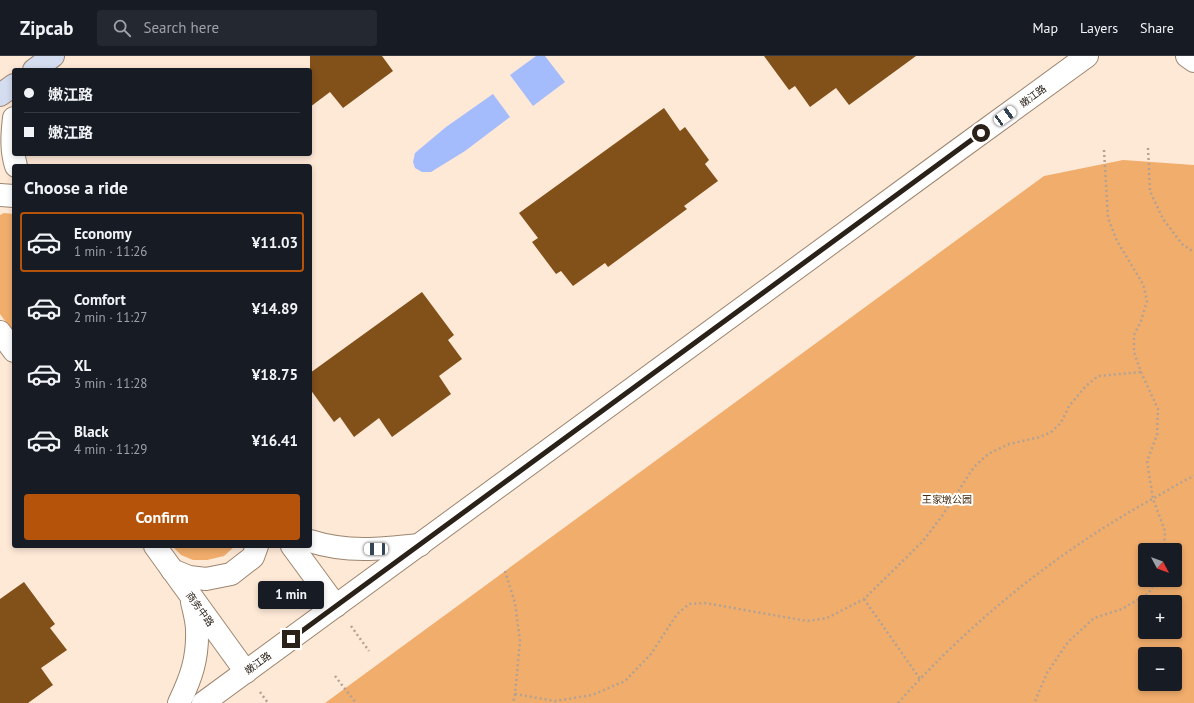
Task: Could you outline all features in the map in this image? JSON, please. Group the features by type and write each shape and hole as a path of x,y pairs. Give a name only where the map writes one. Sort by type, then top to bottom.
{"main road":[{"path":"37,68 53,56"},
{"path":"0,95 12,86"}],"street":[{"name":"嫩江路","path":"204,703 1088,56"},
{"path":"1187,56 1194,61"},
{"path":"12,132 12,156"},
{"path":"0,195 12,196"},
{"path":"0,332 12,348"},
{"path":"312,542 325,546 350,549 376,549 421,545"},
{"name":"商务中路","path":"156,548 246,672"},
{"path":"172,570 189,576 206,579 231,574 252,557 256,548"},
{"path":"293,548 336,606"},
{"path":"179,703 190,681 196,657 197,629 192,597"}],"path":[{"path":"1148,148 1150,191 1163,219 1182,244 1194,252"},
{"path":"1104,150 1108,218 1117,241 1143,284 1147,301 1134,335 1134,352 1141,372 1158,409 1157,434 1147,461 1153,499 1165,531 1164,543"},
{"path":"515,694 555,701 592,695 625,681 651,654 677,614 689,604 706,603 807,621 827,618 864,598 923,541 942,516 974,467 988,454 1009,444 1040,437 1051,432 1061,423 1069,406 1086,386 1098,376 1141,372"},
{"path":"898,703 967,633 1017,590 1077,545 1129,511 1194,476"},
{"path":"505,571 515,603 520,641 515,694 512,703"},
{"path":"1034,701 1047,673 1068,642 1094,618 1122,609 1149,593 1152,587"},
{"path":"864,598 920,679"},
{"path":"336,606 369,652"},
{"path":"335,676 356,703"}],"green space":[{"name":"王家墩公园","path":"1123,160 1194,165 1194,703 325,703 1044,176"},
{"path":"4,213 12,214 12,330 0,314 0,215"},
{"path":"174,548 233,548 224,556 207,560 193,560 181,555"}],"water":[{"path":"536,56 545,56 565,82 533,106 510,75"},
{"path":"493,94 510,117 465,151 431,172 422,172 415,168 413,162 415,153 446,127"}],"building":[{"path":"310,56 382,56 393,71 343,108 330,92 312,106 312,68 310,68"},
{"path":"764,56 916,56 849,105 836,88 810,107 795,86 789,90"},
{"path":"664,108 680,131 685,127 709,160 705,164 718,181 684,206 687,209 608,267 605,263 573,286 561,271 556,274 532,242 538,238 519,213"},
{"path":"422,292 454,335 448,340 462,359 439,376 451,394 392,437 379,418 354,437 340,417 334,422 312,392 312,372"},
{"path":"24,582 55,624 50,628 67,650 41,668 53,685 28,703 0,703 0,599"}],"route":[{"path":"291,639 981,133"}]}
